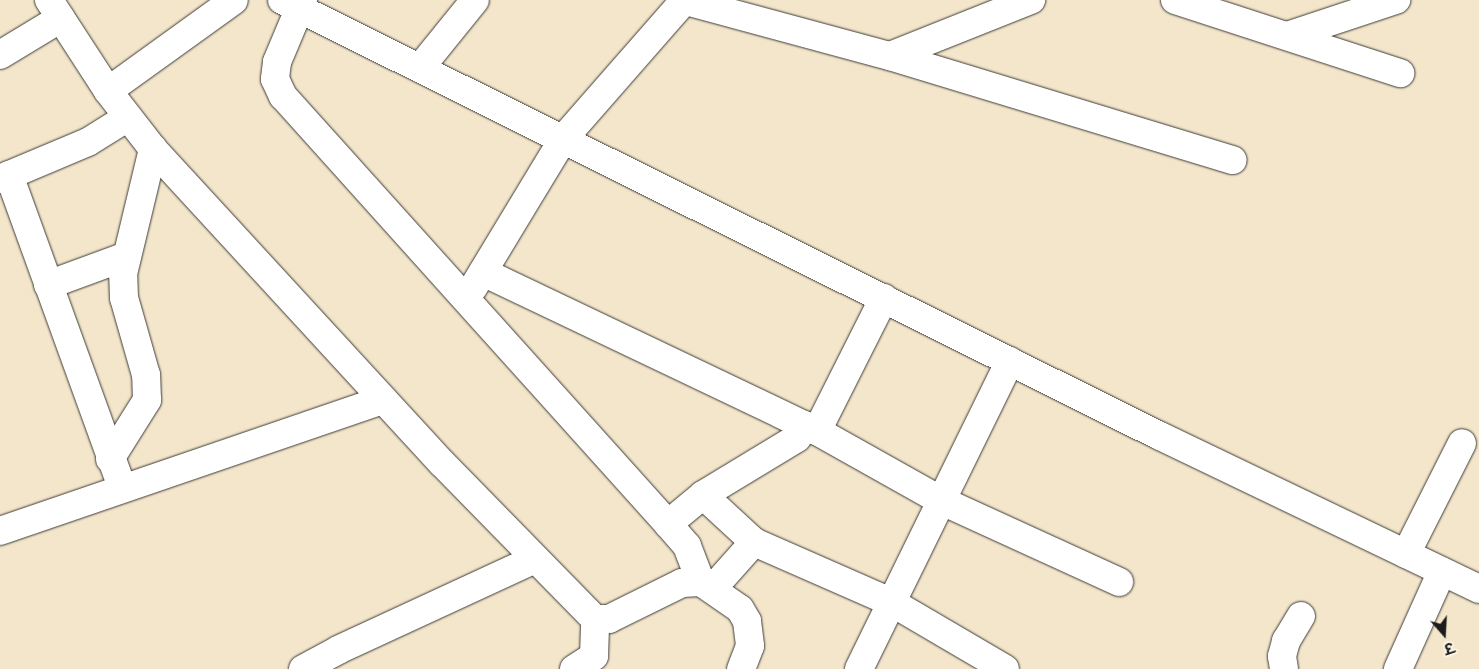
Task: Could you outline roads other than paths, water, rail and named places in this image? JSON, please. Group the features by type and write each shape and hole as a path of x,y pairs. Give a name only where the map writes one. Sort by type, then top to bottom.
{"street":[{"path":"102,80 234,0"},
{"path":"420,68 475,0"},
{"path":"890,56 1031,0"},
{"path":"1175,0 1290,35 1400,73"},
{"path":"1290,35 1396,0"},
{"path":"465,302 564,138 697,2 890,56 1233,160"},
{"path":"741,669 750,646 746,621 740,609 707,585 687,546 668,524 465,302 282,96 275,80 277,62 294,3 420,68 1010,361 1479,588"},
{"path":"0,55 55,9 128,117 153,148 384,400 535,559 595,619 597,647 594,656 574,669"},
{"path":"122,488 48,285 5,177 88,142 128,117"},
{"path":"110,458 139,417 148,388 124,298 123,274 153,148"},
{"path":"48,285 128,256"},
{"path":"483,272 810,428 940,500 1119,582"},
{"path":"668,524 702,495 787,445 810,428 884,298"},
{"path":"859,669 940,500 1010,361"},
{"path":"0,531 384,400"},
{"path":"1406,554 1462,444"},
{"path":"702,495 754,542 891,602 1005,669"},
{"path":"595,619 609,619 682,583 707,585 754,542"},
{"path":"314,666 535,559"},
{"path":"1398,669 1442,571"},
{"path":"1284,669 1282,656 1286,641 1301,616"}]}
